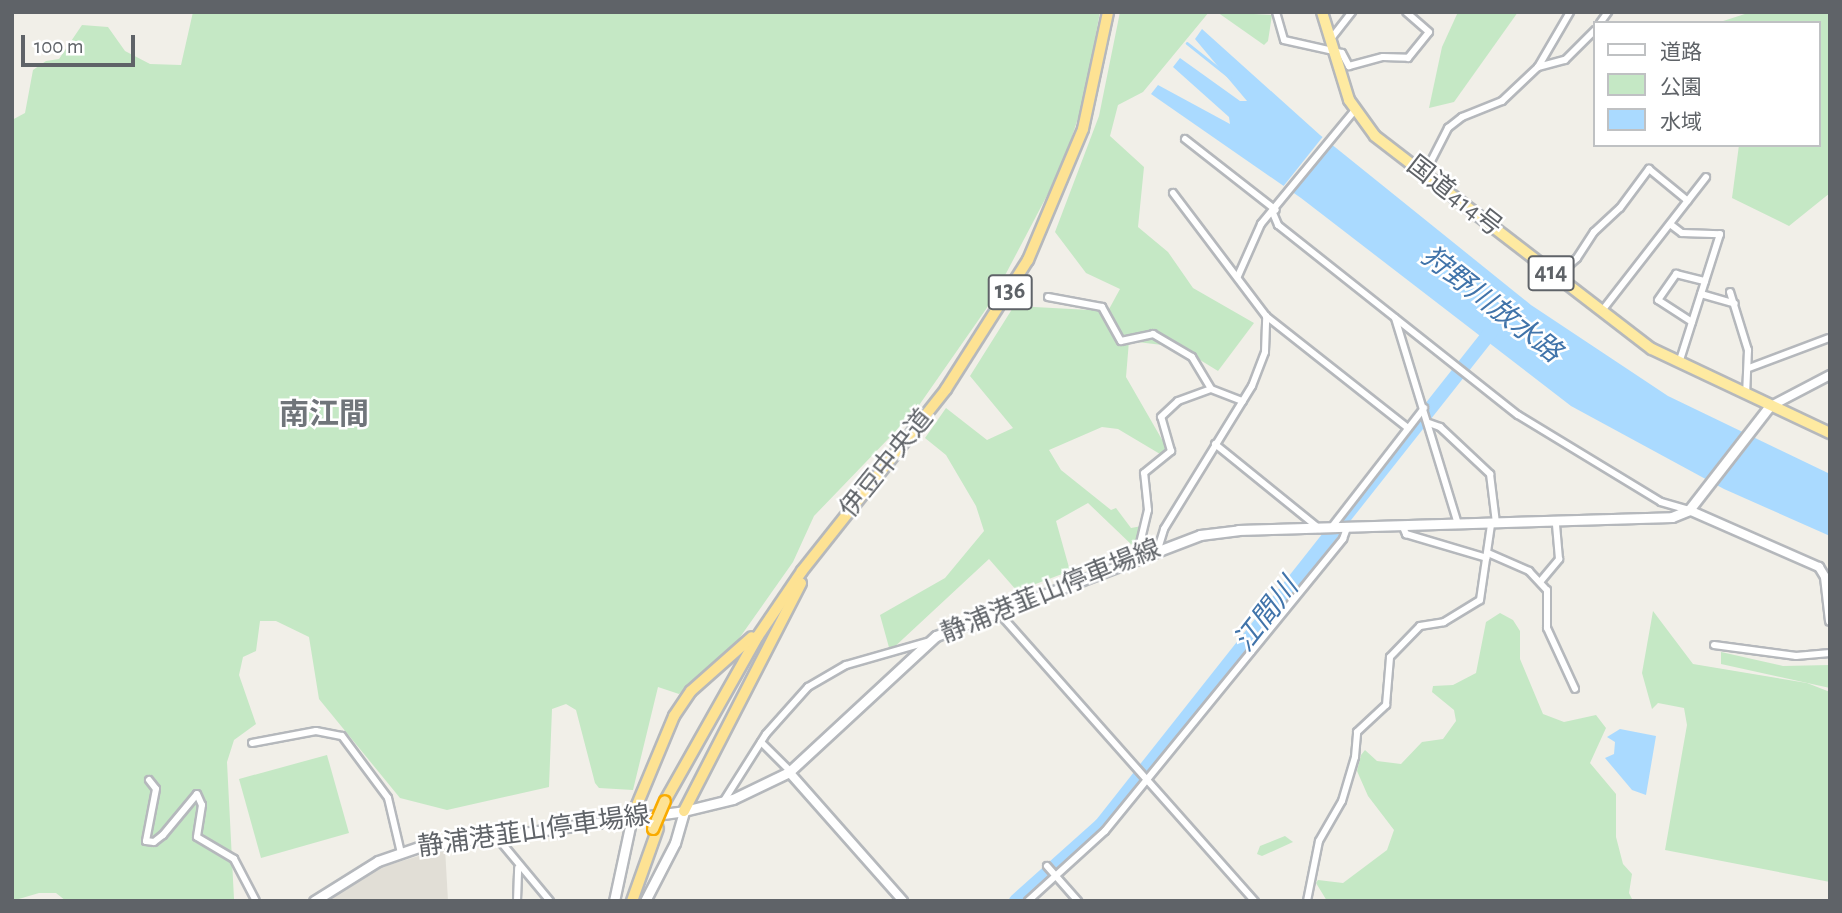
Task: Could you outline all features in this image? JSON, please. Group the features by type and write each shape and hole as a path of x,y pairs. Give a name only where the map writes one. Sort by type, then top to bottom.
{"highway":[{"name":"伊豆中央道","path":"630,901 655,828 737,676 801,577 970,365 1029,267 1052,221 1087,131 1102,76 1110,12"},
{"name":"国道414号","path":"1321,12 1354,111 1370,131 1601,312 1678,364 1830,433"},
{"path":"684,811 801,577"},
{"path":"632,817 674,716 691,691 747,642 801,577"}],"main road":[{"path":"1689,510 1769,407"},
{"name":"静浦港韮山停車場線","path":"314,901 379,861 401,853 495,835 684,811 723,802 789,771 927,642 997,610 1137,556 1200,535 1238,530 1659,520 1689,510"},
{"path":"645,901 675,843 684,811"},
{"path":"614,901 632,817"}],"street":[{"path":"1276,12 1284,40 1332,45 1342,53 1349,66 1383,57 1408,58 1429,32 1406,12"},
{"path":"1332,45 1352,12"},
{"path":"1425,173 1448,128 1462,117 1502,101 1538,67 1570,12"},
{"path":"1538,67 1565,60 1594,31"},
{"path":"1238,276 1261,224 1354,111"},
{"path":"1185,139 1276,209 1278,225 1468,376 1589,461 1661,502 1689,510 1819,567 1830,568"},
{"path":"1556,277 1577,258 1594,232 1620,208 1649,169 1688,201"},
{"path":"1601,312 1706,177"},
{"path":"1173,193 1238,276 1243,290 1266,316 1408,428"},
{"path":"1670,223 1682,233 1718,230 1705,281 1678,364"},
{"path":"1692,323 1658,300 1676,274 1705,281"},
{"path":"1730,292 1749,368 1746,397"},
{"path":"1701,294 1735,304"},
{"path":"1048,297 1102,307 1121,341 1153,334 1192,357 1211,389 1243,401"},
{"path":"1158,549 1215,444 1243,401 1265,352 1266,316"},
{"path":"1395,318 1429,423 1458,526"},
{"path":"1749,368 1829,338"},
{"path":"1769,407 1830,375"},
{"path":"1137,556 1148,510 1144,473 1171,451 1161,417 1178,401 1211,389"},
{"path":"1331,528 1424,409"},
{"path":"1307,901 1320,841 1328,832 1346,790 1357,732 1387,705 1390,657 1420,626 1444,622 1480,600 1493,525 1490,474 1440,427 1429,423"},
{"path":"1215,444 1320,528"},
{"path":"1540,582 1559,559 1556,524"},
{"path":"1403,527 1406,534 1487,556 1529,571 1549,595 1547,628 1576,689"},
{"path":"1027,901 1105,831 1145,778 1343,539 1345,528"},
{"path":"1819,567 1825,577 1830,621"},
{"path":"997,610 1255,901"},
{"path":"723,802 761,742 824,674 878,653 927,642"},
{"path":"1714,645 1796,656 1830,653"},
{"path":"252,743 316,731 342,736 366,774 388,798 401,853"},
{"path":"761,742 903,901"},
{"path":"149,780 156,789 146,841 154,842 163,835 197,794 202,805 197,837 234,859 256,901"},
{"path":"495,835 518,868 550,901"},
{"path":"1047,866 1078,901"},
{"path":"517,901 518,868"}],"shaded area":[{"path":"445,848 448,901 332,901 334,894 382,867"}],"green space":[{"path":"193,12 1100,12 1083,103 1062,167 991,302 915,411 814,516 793,562 738,640 679,694 658,687 633,790 599,788 595,783 576,710 566,704 552,709 549,787 447,810 400,798 319,699 309,637 276,621 260,621 256,651 243,657 239,675 256,724 234,740 227,762 234,899 66,901 56,893 39,893 12,901 12,120 25,113 33,70 46,61 59,59 82,25 108,27 125,51 150,64 181,65"},
{"path":"1120,12 1209,12 1143,92 1118,105 1110,136 1144,167 1138,227 1168,252 1193,288 1254,323 1218,371 1179,347 1129,341 1126,377 1168,450 1160,454 1118,429 1102,427 1049,450 1061,470 1111,510 1116,508 1131,528 1142,526 1134,547 1088,503 1056,521 1070,571 1017,591 989,559 890,651 880,615 945,578 984,531 976,506 946,455 925,438 946,408 987,440 1013,428 970,376 1014,306 1108,311 1120,289 1086,273 1055,232 1099,116"},
{"path":"1217,12 1272,15 1268,41 1264,45"},
{"path":"1458,12 1518,12 1454,102 1429,108 1442,47"},
{"path":"1751,12 1830,12 1830,193 1789,226 1732,198 1739,147 1821,147 1821,21 1723,21"},
{"path":"1653,611 1693,664 1807,683 1830,692 1830,882 1665,850 1687,725 1684,708 1658,703 1652,709 1642,673"},
{"path":"1500,613 1513,620 1520,631 1520,659 1543,714 1564,722 1596,715 1606,728 1590,763 1616,794 1616,837 1623,864 1632,874 1629,893 1633,901 1327,901 1316,883 1318,880 1343,883 1387,850 1394,830 1368,796 1357,771 1361,755 1365,750 1377,761 1401,764 1422,742 1443,739 1456,721 1454,710 1432,692 1433,686 1453,685 1476,673 1486,622"},
{"path":"1721,652 1783,666 1830,665 1830,688 1721,664"},
{"path":"327,755 349,833 261,858 239,779"},
{"path":"1285,836 1293,842 1262,856 1257,854 1260,846"}],"water":[{"name":"狩野川放水路","path":"1202,29 1320,135 1531,305 1668,396 1830,474 1830,536 1724,489 1571,406 1301,198 1151,94 1158,85 1230,124 1229,117 1173,67 1180,58 1240,101 1247,101 1195,39"},
{"path":"1620,729 1656,736 1646,795 1632,790 1605,758 1614,754 1615,742 1607,737"}],"pier":[{"path":"1325,134 1333,140 1291,195 1282,188"}],"waterway":[{"path":"1187,43 1231,78"},
{"name":"江間川","path":"1016,901 1101,825 1494,328"}],"district":[{"name":"南江間","path":"324,415"}]}
